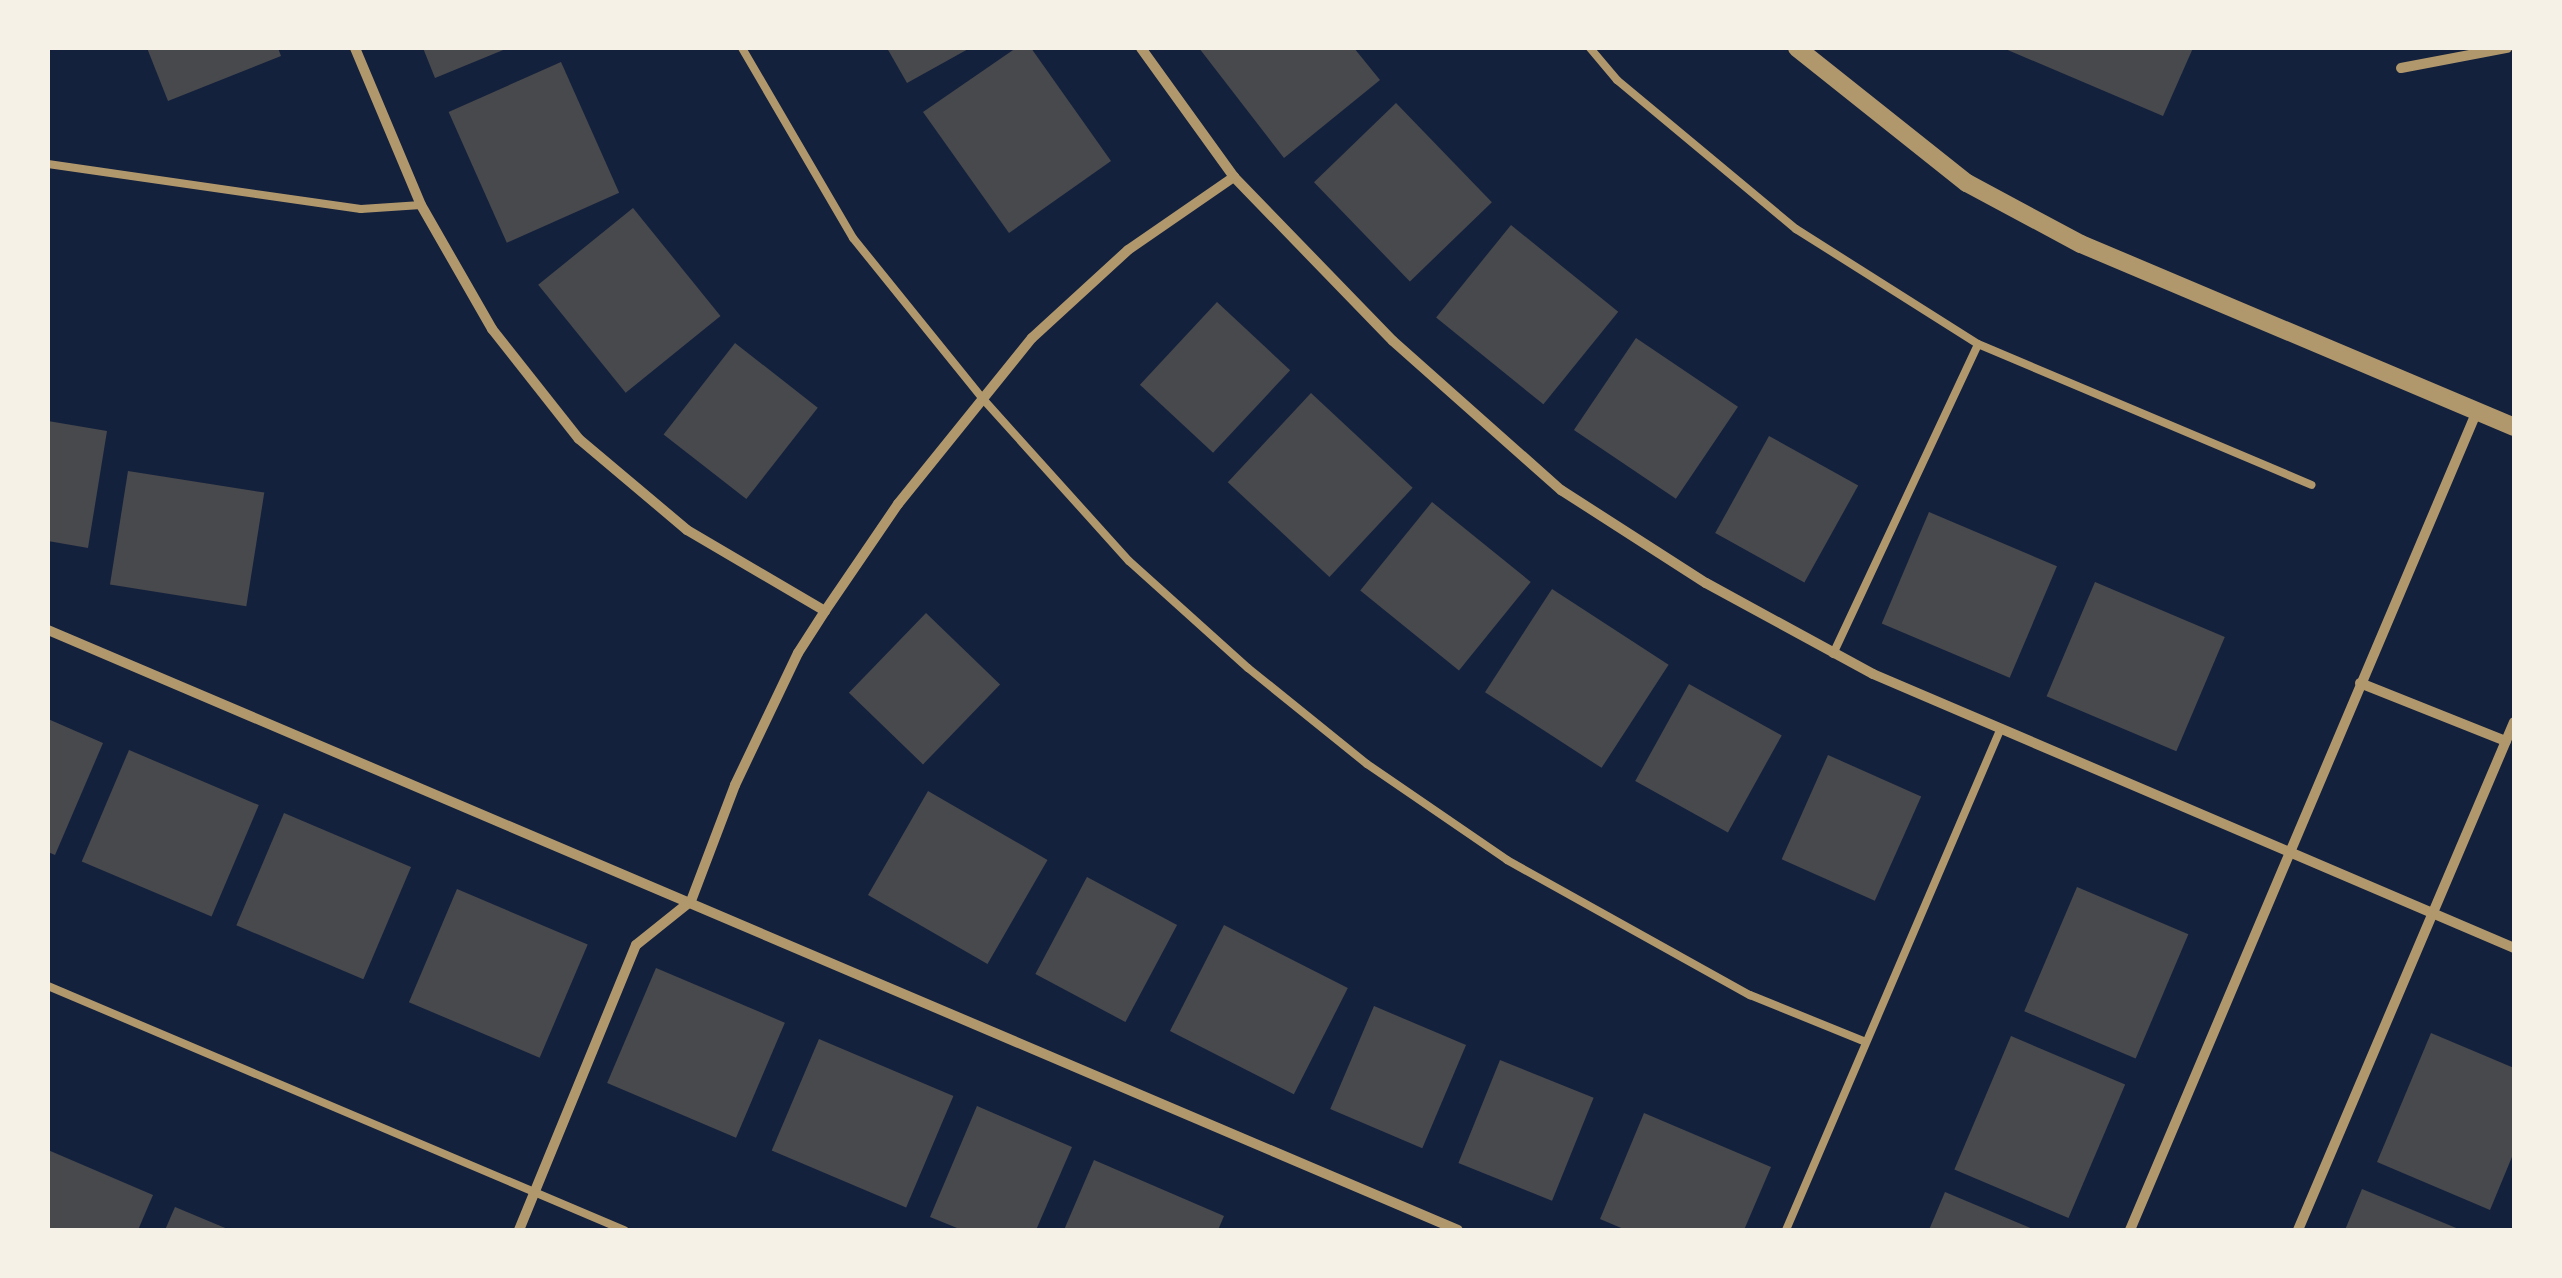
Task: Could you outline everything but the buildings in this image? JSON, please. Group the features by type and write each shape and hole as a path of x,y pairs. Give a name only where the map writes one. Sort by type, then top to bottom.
{"street":[{"path":"355,48 421,205 492,329 579,439 687,530 826,611"},
{"path":"1141,48 1234,177 1393,342 1561,490 1834,654 2514,948"},
{"path":"1797,48 1967,183 2081,244 2514,427"},
{"path":"2401,68 2507,48"},
{"path":"519,1230 636,945 691,901 735,785 798,653 898,504 1032,338 1128,250 1234,177"},
{"path":"2130,1230 2477,411"},
{"path":"48,630 1458,1230"},
{"path":"2360,684 2506,742"},
{"path":"2298,1230 2514,722"}],"lane":[{"path":"742,48 853,238 983,399 1129,561 1367,764 1507,860 1750,995 1866,1042"},
{"path":"1590,48 1617,80 1796,229 1978,344 2311,485"},
{"path":"48,164 360,209 421,205"},
{"path":"1834,654 1978,344"},
{"path":"1786,1230 2001,728"},
{"path":"48,986 624,1230"}]}
